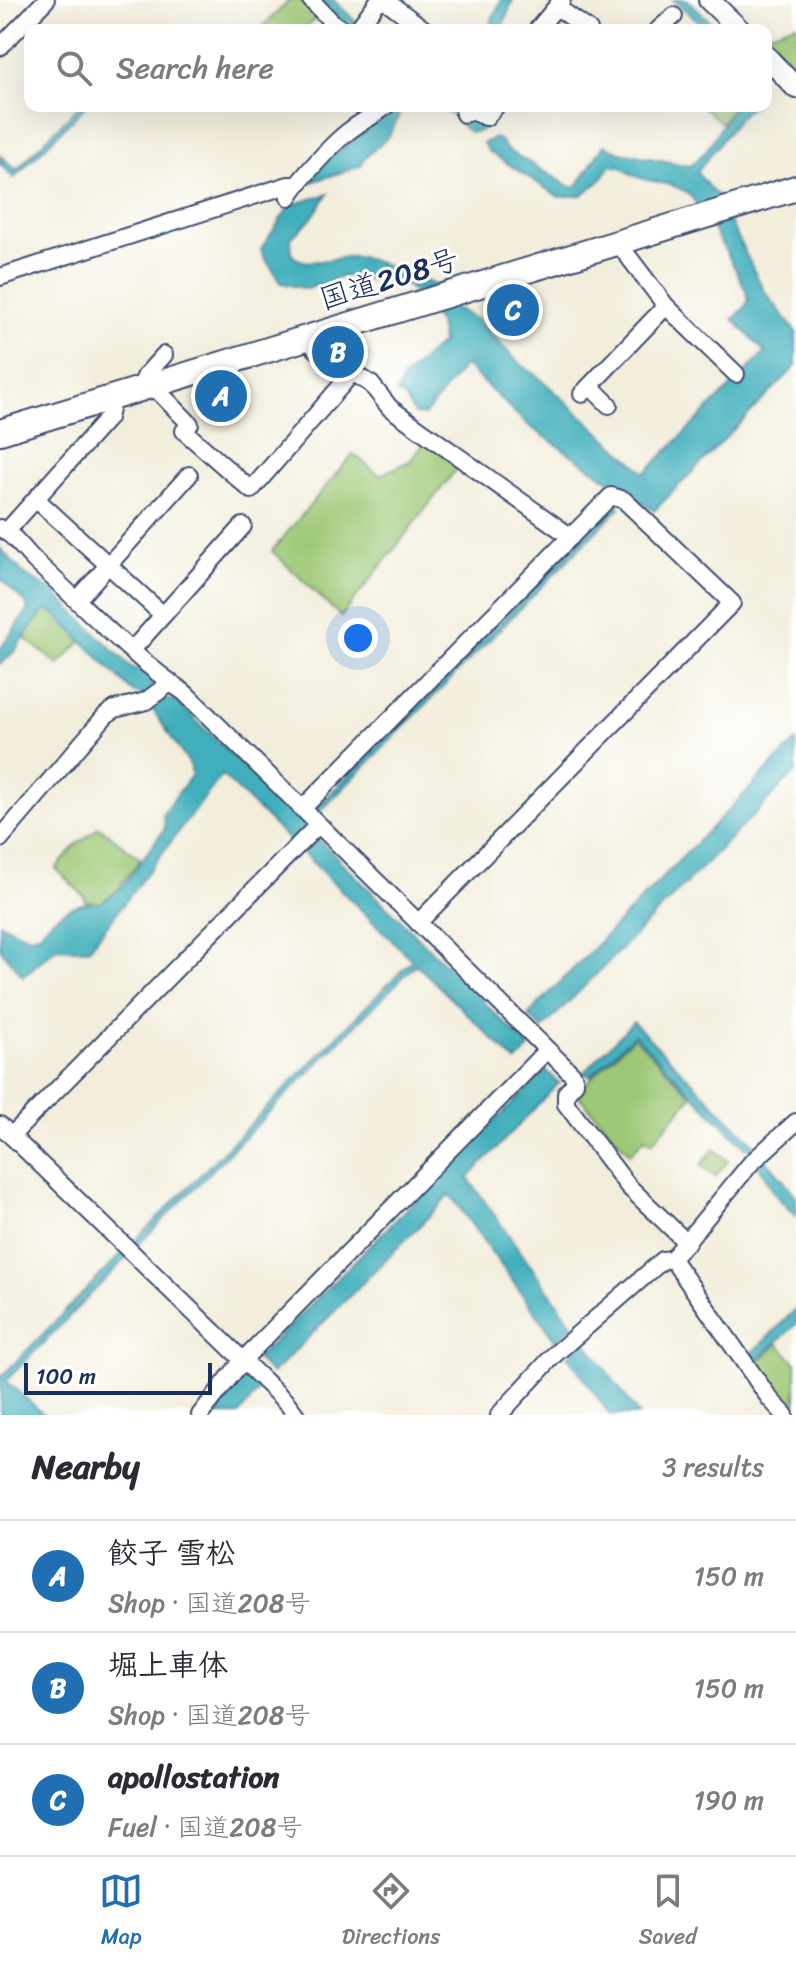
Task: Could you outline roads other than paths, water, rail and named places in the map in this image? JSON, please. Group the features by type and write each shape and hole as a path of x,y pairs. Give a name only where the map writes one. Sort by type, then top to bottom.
{"highway":[{"name":"国道208号","path":"0,432 796,188"}],"main road":[{"path":"709,0 734,24"},
{"path":"772,62 796,88"}],"street":[{"path":"0,47 46,0"},
{"path":"311,0 334,24"},
{"path":"361,24 382,0 416,24"},
{"path":"542,24 559,3 582,24"},
{"path":"665,24 674,16"},
{"path":"0,277 288,185 292,191 349,131 377,112"},
{"path":"464,114 469,112"},
{"path":"474,112 486,117 491,112"},
{"path":"618,243 666,306 736,374"},
{"path":"609,405 586,390 666,306"},
{"path":"308,337 316,349 371,384 390,408 571,537"},
{"path":"164,355 146,375 149,385 190,424 184,431 251,490 353,372"},
{"path":"113,397 108,418 4,530 132,650 185,693 576,1080 566,1093 566,1104 628,1186 687,1243"},
{"path":"77,600 189,475"},
{"path":"302,809 611,496 624,500 732,603 418,923"},
{"path":"36,499 163,615"},
{"path":"132,650 243,526"},
{"path":"0,839 106,715 151,697 170,683"},
{"path":"296,1415 6,1131 318,825"},
{"path":"200,1415 243,1360 547,1050"},
{"path":"499,1415 554,1355 663,1260 672,1259 751,1163 796,1122"},
{"path":"672,1259 770,1399 785,1415"}],"water":[{"path":"319,0 334,0 357,23 345,24"},
{"path":"501,0 513,0 503,24 490,24"},
{"path":"673,0 688,0 713,24 702,24"},
{"path":"73,112 80,112 14,178 0,164 0,155 16,170"},
{"path":"396,112 399,116 389,136 365,158 361,166 312,182 329,159 382,115"},
{"path":"445,112 469,112 485,124 480,127 482,130 468,131"},
{"path":"730,112 744,112 697,172 711,190 725,201 730,222 763,289 796,332 796,366 654,511 529,426 467,367 463,367 425,415 414,414 405,398 397,393 402,379 442,342 439,323 431,313 453,306 456,311 460,310 477,320 517,361 645,473 765,352 733,319 748,300 740,279 693,199 679,188 635,176 619,164 611,164 601,180 582,195 559,197 488,151 483,143 494,138 500,140 506,149 571,187 576,187 604,145 620,152 690,166 706,151"},
{"path":"328,194 311,219 291,238 292,255 306,261 357,257 387,265 440,287 415,293 406,285 345,276 307,289 281,283 261,249 290,205"},
{"path":"616,504 620,507 320,812 316,808"},
{"path":"0,548 25,575 50,589 132,668 144,670 155,680 149,690 158,699 175,700 305,826 290,841 222,775 89,949 55,949 23,976 0,949 0,923 27,936 40,934 52,920 67,910 84,904 101,903 122,887 165,828 163,813 191,776 191,767 143,695 133,692 54,613 47,610 40,616 14,651 0,664 0,649 27,611 27,604 0,578"},
{"path":"796,741 796,772 542,1029 528,1015"},
{"path":"317,838 530,1048 516,1062 416,964 136,1247 132,1244 412,960 303,853"},
{"path":"633,1022 754,1144 753,1150 747,1149 634,1035 591,1076 583,1073"},
{"path":"546,1070 559,1083 468,1178 573,1325 556,1341 450,1195 272,1374 256,1359"},
{"path":"766,1159 796,1196 796,1216 776,1196 759,1166"},
{"path":"122,1253 127,1257 6,1381 45,1415 1,1415 0,1375"},
{"path":"796,1309 796,1324 754,1364 749,1356"},
{"path":"585,1341 639,1415 610,1415 568,1356"},
{"path":"244,1374 260,1388 239,1415 213,1415"}],"waterway":[{"path":"396,115 399,112"},
{"path":"608,164 627,168"},
{"path":"756,1363 770,1385"}],"place":[{"name":"apollostation","path":"513,310"},
{"name":"堀上車体","path":"338,352"},
{"name":"餃子 雪松","path":"221,396"}]}
